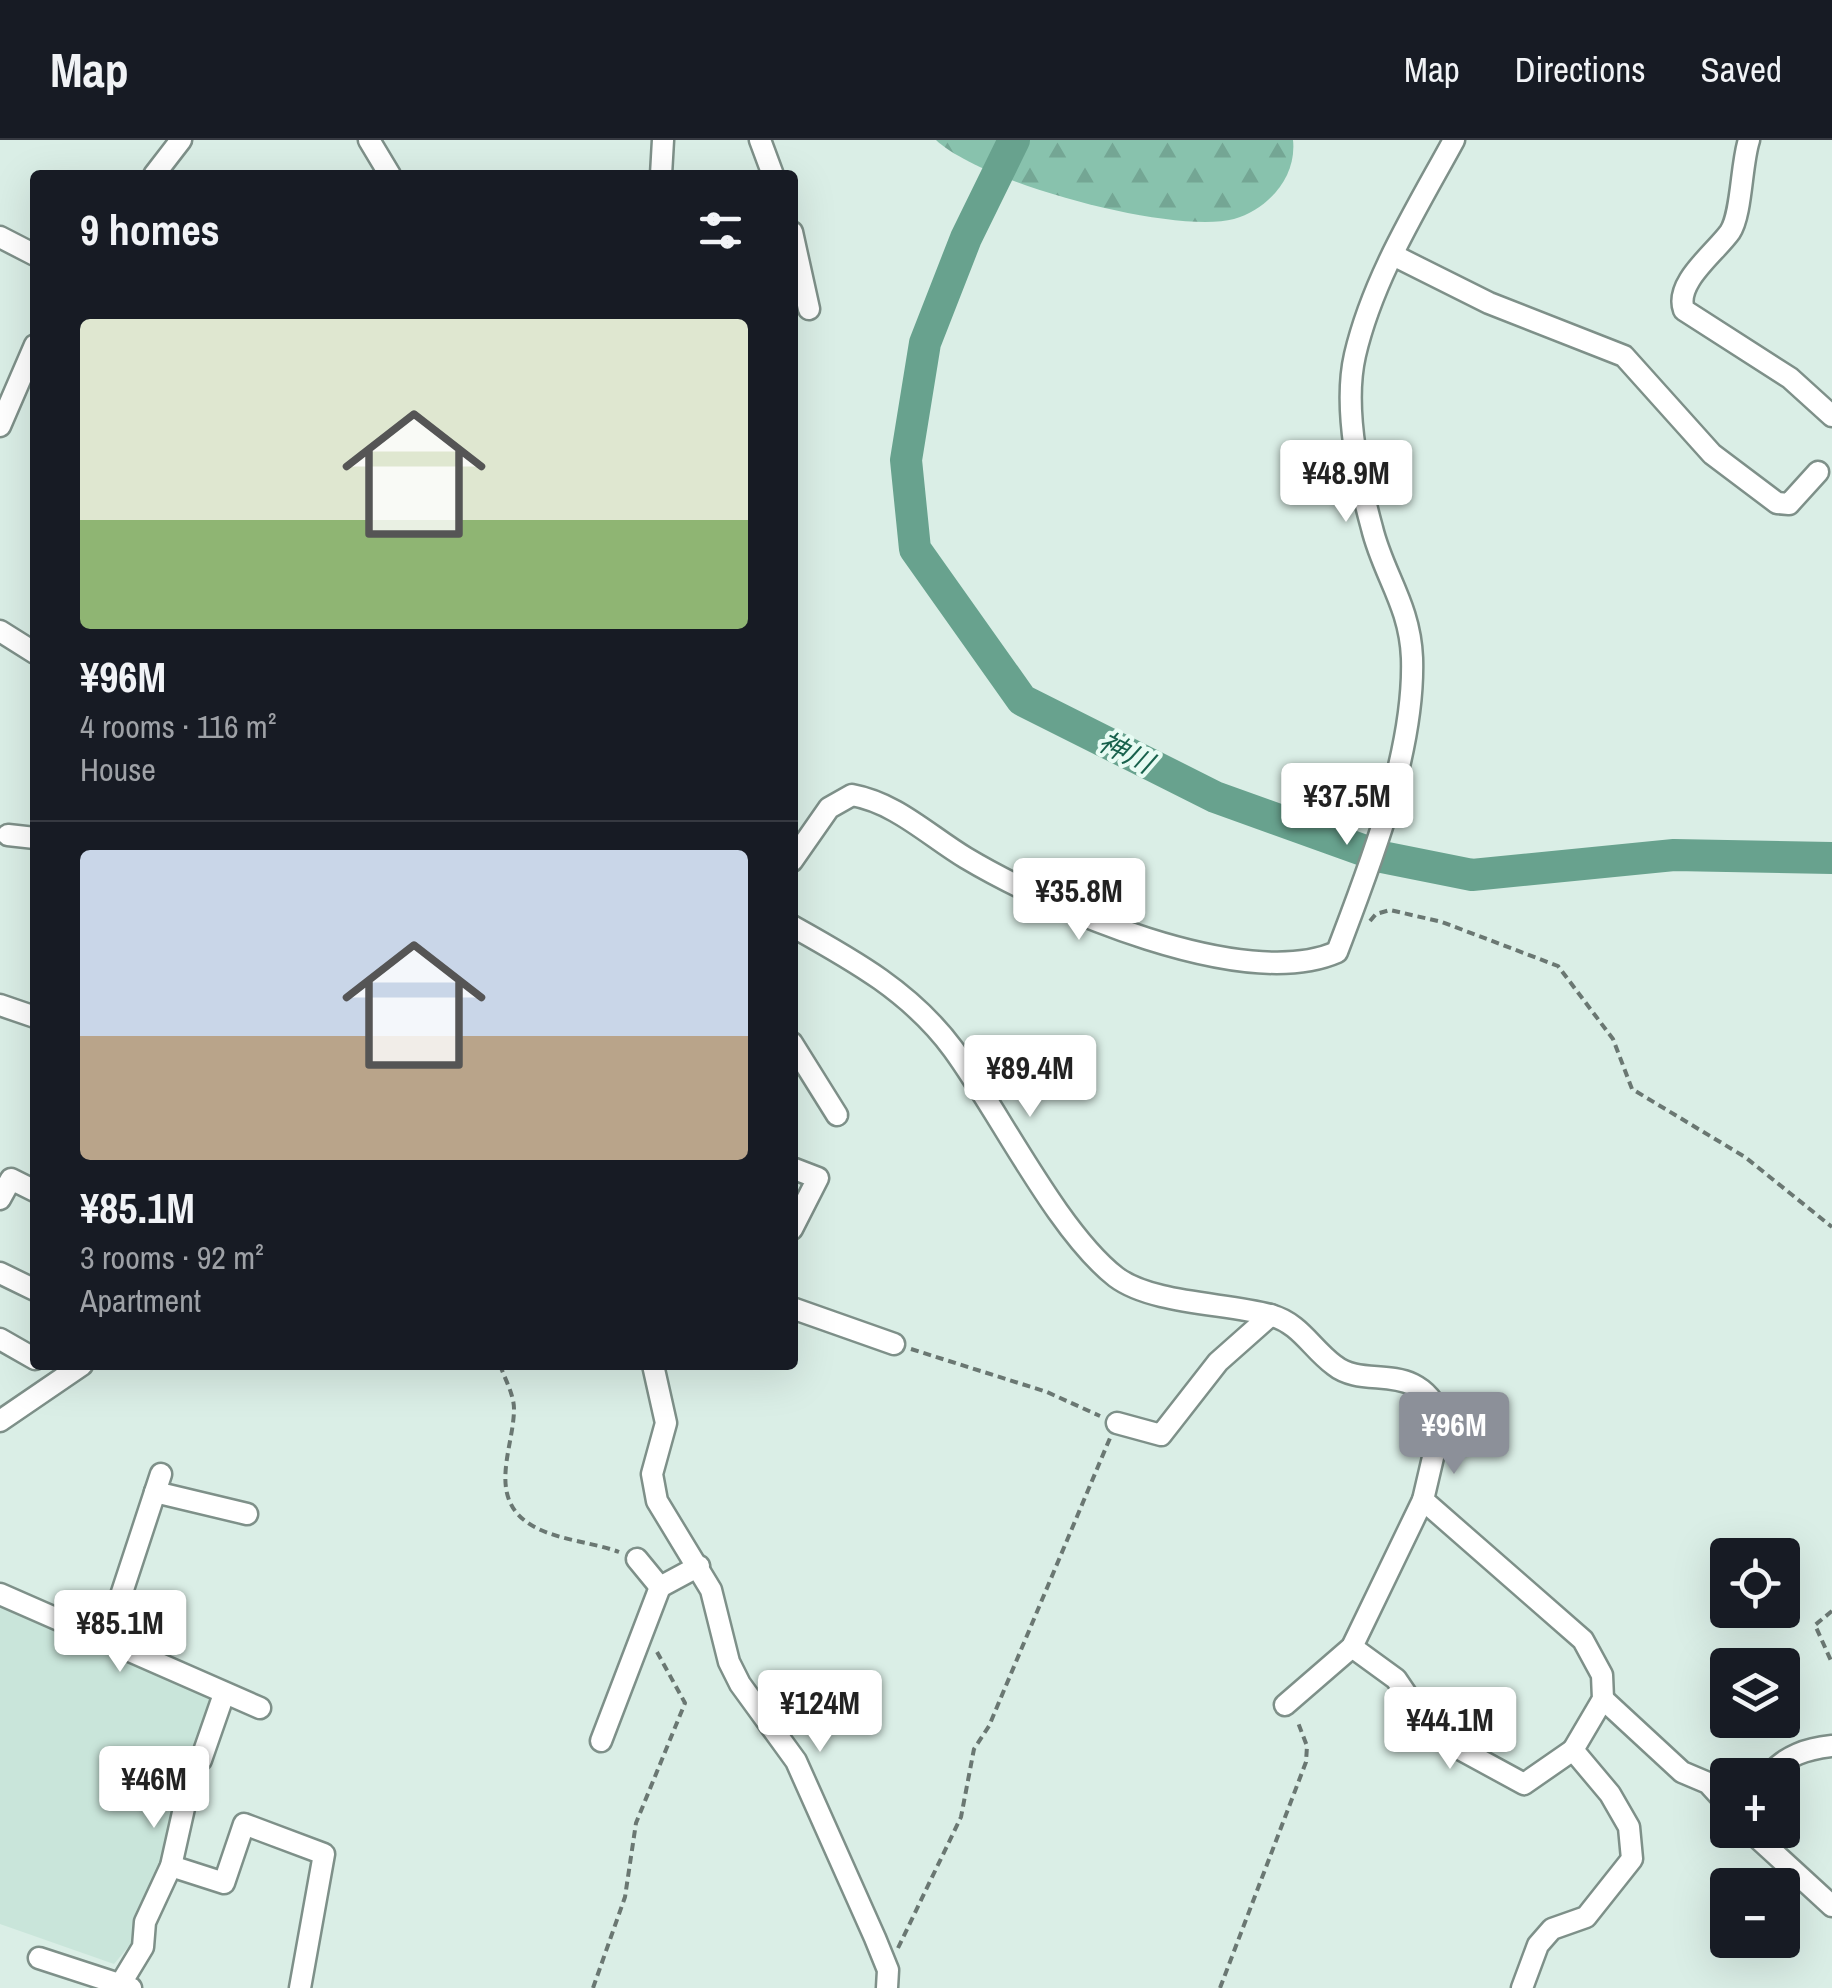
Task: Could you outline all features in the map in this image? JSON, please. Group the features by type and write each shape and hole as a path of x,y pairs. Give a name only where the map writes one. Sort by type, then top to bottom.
{"street":[{"path":"158,170 181,140"},
{"path":"370,140 387,170"},
{"path":"661,170 663,140"},
{"path":"760,140 772,170"},
{"path":"798,852 829,808 852,795 902,814 965,858 1081,917 1185,947 1288,964 1316,961 1336,952 1385,809 1408,721 1412,657 1401,596 1372,532 1353,419 1354,358 1393,255 1454,140"},
{"path":"1750,140 1741,164 1733,228 1684,288 1681,301 1684,310 1790,378 1832,416"},
{"path":"0,237 30,252"},
{"path":"1393,255 1489,303 1624,356 1712,454 1777,503 1789,504 1818,472"},
{"path":"798,258 810,309"},
{"path":"0,426 30,357"},
{"path":"0,631 30,649"},
{"path":"8,834 30,837"},
{"path":"798,929 880,975 923,1014 952,1047 1068,1222 1119,1280 1181,1300 1272,1315 1304,1333 1336,1368 1412,1383 1426,1394 1442,1419 1423,1500 1352,1647 1284,1705"},
{"path":"0,1005 30,1016"},
{"path":"798,1053 837,1115"},
{"path":"798,1170 818,1178 798,1217"},
{"path":"0,1198 11,1178 30,1188"},
{"path":"0,1273 30,1288"},
{"path":"798,1310 894,1344"},
{"path":"1117,1424 1161,1435 1218,1362 1272,1315"},
{"path":"0,1339 30,1355"},
{"path":"0,1420 74,1370"},
{"path":"653,1370 666,1423 652,1474 658,1501 711,1590 729,1662 796,1761 887,1979"},
{"path":"106,1641 158,1483 247,1514"},
{"path":"1352,1647 1396,1679 1434,1734 1524,1784 1572,1750 1603,1699 1602,1675 1583,1640 1423,1500"},
{"path":"638,1560 660,1587"},
{"path":"600,1742 660,1587 699,1566"},
{"path":"0,1594 260,1708"},
{"path":"39,1958 126,1986 143,1947 145,1922 172,1866 193,1768 201,1760 224,1694"},
{"path":"1603,1699 1682,1772 1710,1785"},
{"path":"1788,1758 1807,1749 1832,1746"},
{"path":"1522,1988 1538,1944 1552,1929 1586,1917 1632,1858 1628,1827 1610,1794 1572,1750"},
{"path":"172,1866 224,1883 244,1824 324,1854 300,1988"},
{"path":"1769,1848 1832,1906"}],"path":[{"path":"1366,928 1376,914 1390,910 1442,922 1558,966 1613,1039 1632,1089 1744,1157 1832,1227"},
{"path":"887,1979 961,1818 974,1749 990,1726 1033,1615 1057,1569 1090,1477 1117,1424 1048,1392 894,1344"},
{"path":"502,1370 514,1405 504,1482 524,1520 638,1560"},
{"path":"1832,1611 1815,1625 1832,1663"},
{"path":"593,1988 625,1897 636,1823 686,1704 644,1630"},
{"path":"1220,1988 1306,1762 1303,1729 1284,1705"}],"shaded area":[{"path":"0,1604 214,1697 199,1745 189,1758 160,1878 134,1940 114,1964 0,1924"}],"green space":[{"path":"936,140 1293,140 1293,153 1285,178 1259,208 1234,219 1206,222 1079,202 993,173"}],"waterway":[{"name":"神川","path":"1014,140 966,238 925,343 906,460 915,549 1022,700 1215,797 1382,857 1472,875 1674,855 1832,858"}]}
